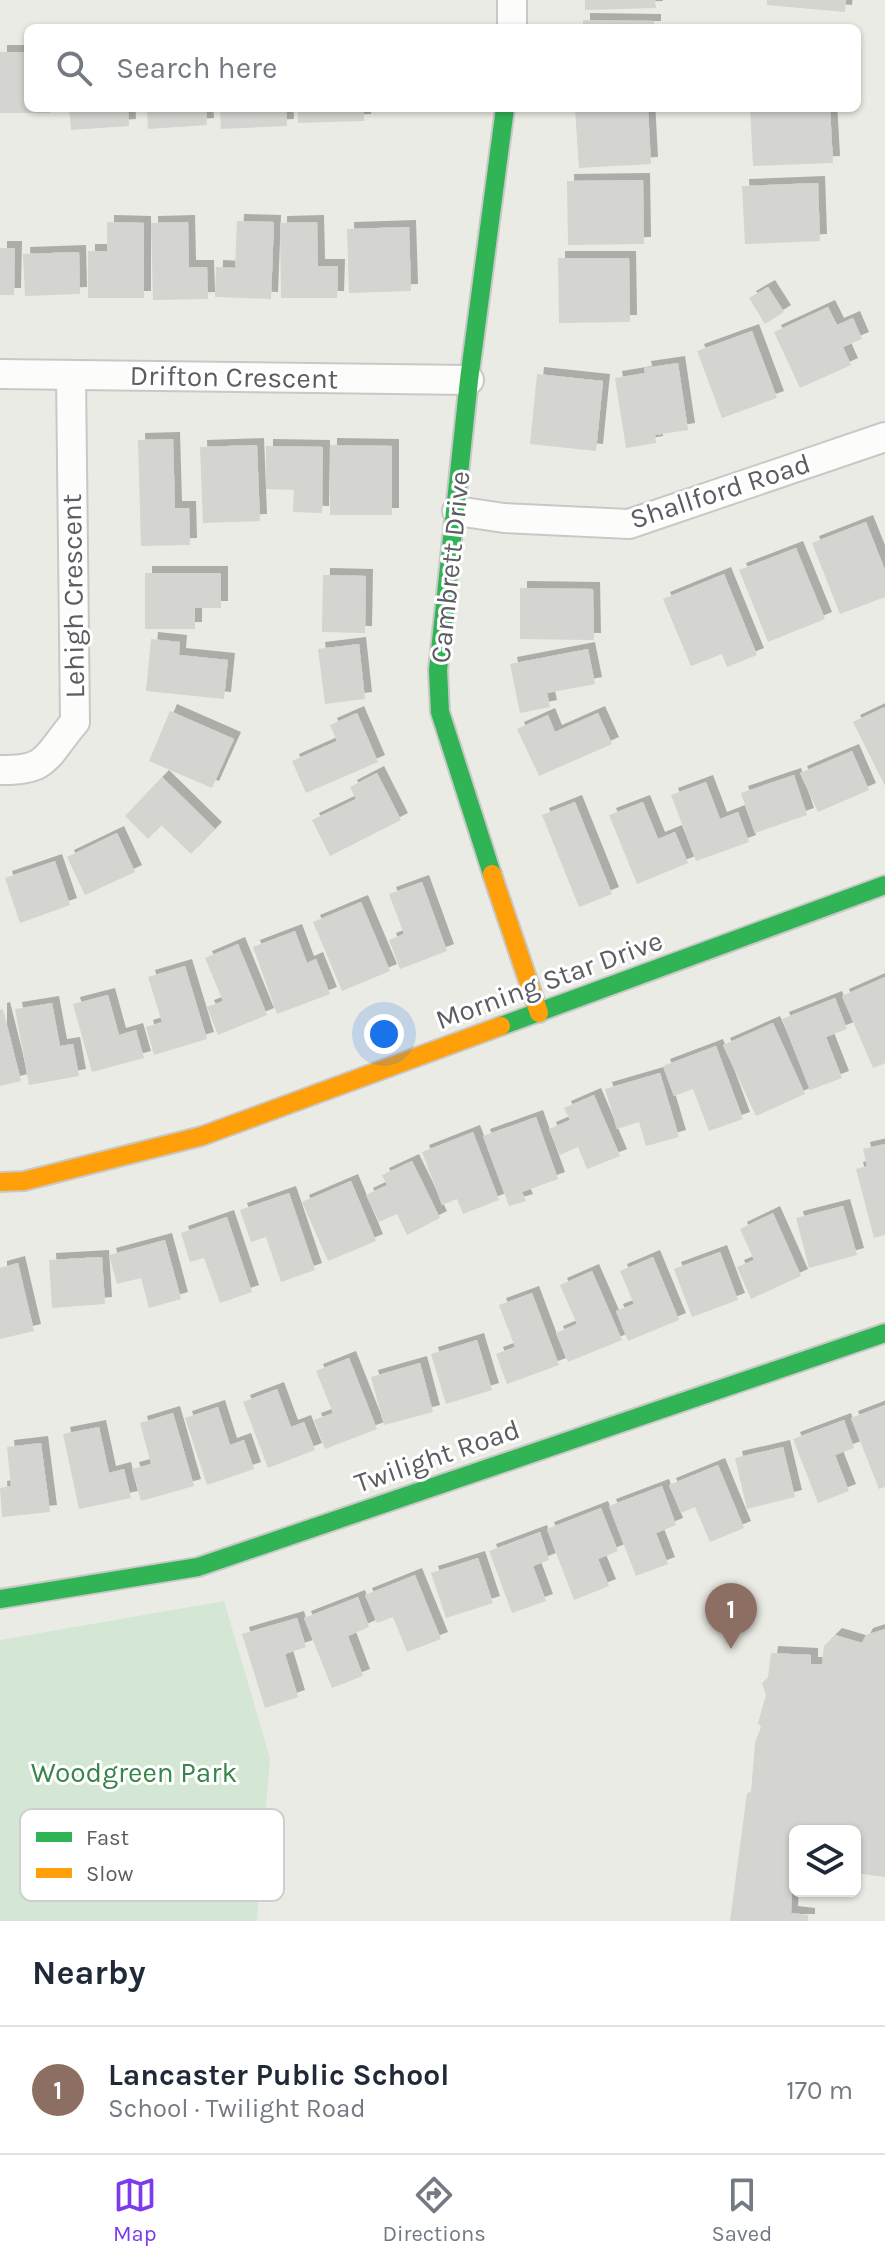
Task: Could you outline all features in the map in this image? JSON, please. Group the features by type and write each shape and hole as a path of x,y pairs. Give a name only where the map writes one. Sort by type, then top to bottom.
{"street":[{"path":"512,0 512,24"},
{"name":"Cambrett Drive","path":"504,112 469,380 438,670 440,712 539,1013"},
{"name":"Drifton Crescent","path":"0,374 469,380"},
{"name":"Lehigh Crescent","path":"0,770 26,770 49,758 75,722 71,375"},
{"name":"Shallford Road","path":"457,511 504,518 629,524 885,437"},
{"name":"Morning Star Drive","path":"0,1182 24,1181 202,1136 885,885"},
{"name":"Twilight Road","path":"0,1599 198,1567 885,1333"}],"green space":[{"name":"Woodgreen Park","path":"224,1601 270,1758 266,1809 20,1809 20,1901 259,1901 257,1921 0,1921 0,1640"}],"building":[{"path":"585,0 655,0 656,8 585,10"},
{"path":"767,0 846,0 845,12 767,5"},
{"path":"583,20 654,21 654,24 583,24"},
{"path":"0,52 24,52 24,112 50,113 0,113"},
{"path":"69,112 128,112 129,126 71,130"},
{"path":"147,112 206,112 207,125 148,129"},
{"path":"220,112 286,112 287,126 221,129"},
{"path":"298,112 364,112 364,121 298,123"},
{"path":"575,112 648,112 651,164 579,168"},
{"path":"750,112 830,112 833,163 753,166"},
{"path":"643,180 644,244 568,245 567,181"},
{"path":"818,183 820,241 745,244 742,186"},
{"path":"237,221 274,222 271,299 215,297 216,267 235,268"},
{"path":"107,222 144,223 144,298 88,298 88,251 107,251"},
{"path":"188,222 189,267 207,267 208,299 153,300 151,223"},
{"path":"317,222 318,266 338,266 337,298 281,298 280,223"},
{"path":"409,227 411,291 349,293 347,229"},
{"path":"0,248 15,248 14,295 0,295"},
{"path":"79,252 80,294 25,296 23,254"},
{"path":"558,258 629,258 630,322 559,323"},
{"path":"768,287 784,312 765,324 749,298"},
{"path":"828,307 837,325 853,318 862,339 843,347 851,365 800,388 774,332"},
{"path":"752,331 777,398 722,418 697,351"},
{"path":"678,363 688,430 655,435 656,443 626,448 615,378 645,373 644,368"},
{"path":"537,374 603,381 596,451 530,444"},
{"path":"173,439 175,508 189,508 190,545 141,546 138,440"},
{"path":"257,445 260,521 203,523 200,447"},
{"path":"330,445 392,446 392,515 330,515"},
{"path":"266,446 323,447 322,513 293,512 294,490 266,489"},
{"path":"866,522 885,570 885,597 840,614 812,543"},
{"path":"796,548 825,619 768,642 739,570"},
{"path":"145,573 221,573 221,608 195,608 195,629 145,629"},
{"path":"724,574 757,655 727,667 722,654 691,666 663,599"},
{"path":"323,575 366,576 365,633 322,632"},
{"path":"520,588 593,589 594,640 520,639"},
{"path":"151,639 180,642 179,655 228,660 224,699 146,691"},
{"path":"359,644 365,699 325,704 318,649"},
{"path":"588,649 595,684 547,693 550,707 520,713 510,664"},
{"path":"885,707 885,786 853,722"},
{"path":"170,711 234,739 212,788 149,761"},
{"path":"357,713 378,762 306,793 292,761 337,741 330,725"},
{"path":"598,713 612,744 539,776 517,729 548,715 555,732"},
{"path":"852,751 869,790 818,812 800,773"},
{"path":"377,773 401,820 330,856 312,820 356,799 350,787"},
{"path":"794,775 807,815 755,833 741,793"},
{"path":"162,777 215,829 191,854 161,825 148,839 125,816"},
{"path":"706,782 720,819 738,812 749,842 696,861 671,795"},
{"path":"575,802 612,894 579,907 542,815"},
{"path":"643,802 658,839 675,832 688,863 637,884 609,815"},
{"path":"117,833 135,872 85,895 67,857"},
{"path":"55,861 70,905 20,923 5,878"},
{"path":"422,882 447,951 400,969 389,940 404,934 389,894"},
{"path":"361,902 390,971 342,991 313,922"},
{"path":"295,931 307,963 316,959 330,994 277,1014 253,947"},
{"path":"238,944 267,1015 218,1035 207,1007 223,1001 205,958"},
{"path":"185,966 207,1039 154,1055 146,1027 162,1022 148,977"},
{"path":"885,977 885,1063 873,1068 842,996"},
{"path":"108,995 119,1035 136,1030 144,1058 92,1072 73,1004"},
{"path":"835,998 847,1029 826,1037 842,1078 810,1090 782,1019"},
{"path":"52,1003 60,1046 73,1044 79,1076 29,1085 15,1009"},
{"path":"3,1009 21,1081 0,1086 0,1010"},
{"path":"773,1023 805,1094 756,1116 723,1045"},
{"path":"716,1046 743,1119 709,1131 693,1089 674,1096 663,1066"},
{"path":"660,1073 679,1137 646,1146 639,1122 617,1129 605,1089"},
{"path":"594,1095 620,1156 587,1169 578,1147 560,1155 549,1129 570,1120 564,1108"},
{"path":"536,1117 558,1179 522,1192 526,1201 509,1206 483,1136"},
{"path":"473,1132 499,1200 463,1214 457,1199 442,1205 422,1152"},
{"path":"885,1144 885,1235 874,1238 856,1169 867,1166 863,1149"},
{"path":"412,1161 440,1218 407,1235 397,1214 379,1222 366,1195 387,1185 382,1175"},
{"path":"351,1181 376,1241 328,1261 302,1202"},
{"path":"289,1193 315,1270 281,1282 266,1237 251,1242 240,1210"},
{"path":"843,1206 857,1255 809,1268 796,1218"},
{"path":"773,1213 801,1276 751,1299 737,1267 754,1260 740,1229"},
{"path":"227,1217 252,1292 220,1303 204,1258 190,1262 181,1233"},
{"path":"165,1240 181,1299 149,1308 141,1278 117,1284 109,1255"},
{"path":"720,1252 738,1300 692,1317 674,1269"},
{"path":"102,1257 105,1304 52,1308 49,1260"},
{"path":"653,1257 679,1320 628,1341 616,1311 634,1304 620,1271"},
{"path":"18,1263 34,1331 0,1339 0,1268"},
{"path":"592,1271 622,1340 568,1362 556,1333 577,1324 560,1285"},
{"path":"532,1293 559,1365 507,1384 496,1354 515,1347 499,1305"},
{"path":"477,1340 492,1390 446,1404 431,1354"},
{"path":"349,1358 377,1429 325,1449 314,1420 333,1413 316,1371"},
{"path":"420,1363 433,1412 384,1425 371,1377"},
{"path":"277,1389 291,1427 304,1422 315,1450 268,1468 243,1402"},
{"path":"885,1405 885,1487 879,1489 851,1418"},
{"path":"218,1407 230,1445 244,1440 254,1469 207,1485 185,1418"},
{"path":"173,1413 194,1486 141,1501 132,1469 151,1464 140,1423"},
{"path":"844,1420 854,1448 835,1455 849,1491 818,1503 793,1439"},
{"path":"99,1427 109,1473 124,1469 131,1498 79,1509 63,1434"},
{"path":"41,1443 50,1512 2,1517 0,1488 11,1486 7,1447"},
{"path":"783,1447 795,1497 747,1509 735,1458"},
{"path":"718,1465 744,1528 710,1542 695,1507 681,1513 669,1485"},
{"path":"662,1486 676,1525 656,1533 668,1564 636,1576 609,1506"},
{"path":"601,1508 618,1551 598,1559 609,1586 574,1600 547,1529"},
{"path":"540,1532 549,1560 533,1566 546,1601 512,1613 489,1551"},
{"path":"478,1558 493,1603 446,1618 431,1573"},
{"path":"415,1575 441,1639 407,1652 393,1617 377,1623 365,1595"},
{"path":"358,1597 369,1627 348,1636 363,1676 332,1688 304,1618"},
{"path":"297,1618 306,1647 285,1654 298,1697 265,1708 242,1634"},
{"path":"885,1629 885,1877 861,1874 861,1825 789,1825 791,1913 808,1915 808,1921 730,1921 747,1793 751,1792 755,1743 761,1727 758,1723 766,1695 762,1683 768,1677 771,1653 811,1655 811,1664 822,1664 824,1646 835,1635 862,1643 866,1635"}],"traffic: fast":[{"path":"492,874 440,712 438,670 469,380 504,112"},
{"path":"501,1026 885,885"},
{"path":"0,1599 198,1567 885,1333"}],"traffic: slow":[{"path":"492,874 539,1013"},
{"path":"0,1182 24,1181 202,1136 501,1026"}],"place":[{"name":"Lancaster Public School","path":"731,1649"}]}
